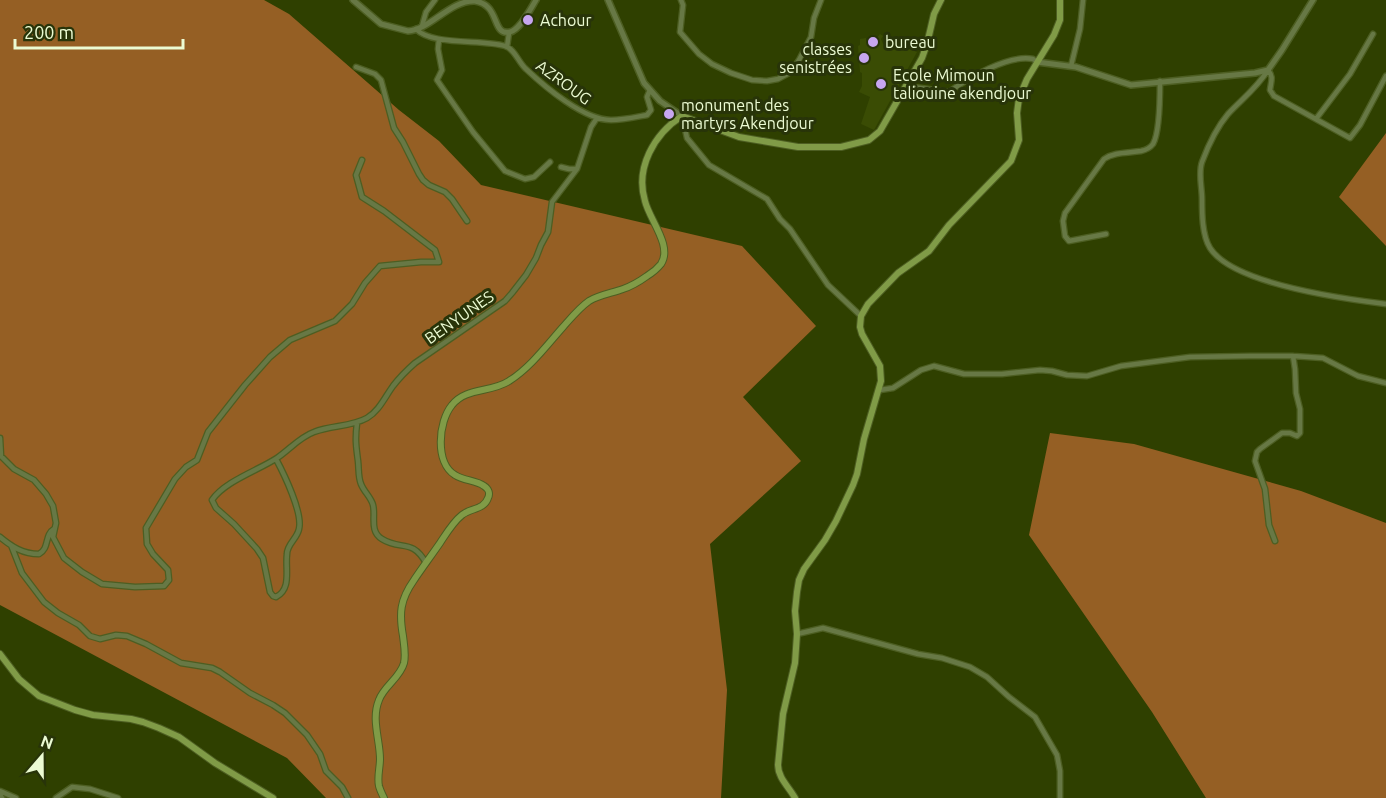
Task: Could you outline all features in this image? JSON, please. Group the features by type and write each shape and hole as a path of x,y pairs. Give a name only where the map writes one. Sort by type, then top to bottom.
{"main road":[{"path":"384,798 378,783 380,748 375,715 379,699 404,665 405,649 400,611 403,600 412,582 456,521 468,511 481,507 489,494 484,486 458,477 445,465 441,443 442,428 447,412 457,399 467,393 494,388 513,379 590,300 640,281 660,265 664,258 662,241 650,217 642,185 648,156 657,138 668,126 682,116 726,133 798,147 841,147 869,140 875,136 887,119 922,58 934,14 941,0"},
{"path":"795,798 781,778 778,771 778,759 783,714 795,663 796,592 804,569 825,540 853,485 871,413 880,390 880,366 862,334 861,316 868,304 898,273 929,251 949,225 1011,161 1019,140 1017,113 1019,99 1036,62 1058,27 1060,0"},
{"path":"0,654 19,679 39,696 93,715 130,719 159,728 179,737 215,763 273,798"}],"street":[{"path":"353,0 381,24 403,30 419,28 448,9 464,2 479,2 487,6 494,14 496,26 510,33 520,24 536,0"},
{"path":"419,28 435,0"},
{"path":"608,0 640,76 660,101 682,116 687,138 709,165 767,199 828,285 861,316"},
{"path":"681,0 683,5 680,32 699,54 712,64 731,73 753,80 767,81 778,79 791,72 811,37 814,18 821,0"},
{"path":"1071,66 1080,29 1083,0"},
{"path":"1313,0 1260,82 1225,118 1214,137 1200,168 1204,231 1210,248 1226,263 1273,282 1302,291 1386,304"},
{"path":"419,28 426,37 507,47 510,33"},
{"path":"1316,119 1350,74 1373,34"},
{"path":"439,39 438,49 442,70 437,80 473,132 505,171 525,179 534,177 550,162"},
{"name":"AZROUG","path":"507,47 513,50 525,69 542,83 579,110 597,118 613,120 647,114 651,110 647,97 650,90"},
{"path":"906,86 949,92 982,72 1014,58 1027,57 1033,58 1036,62 1071,66 1131,85 1268,70"},
{"path":"356,67 375,74 381,80 394,128 419,174 429,185 445,192 466,221"},
{"path":"1268,70 1272,75 1271,93 1350,138 1360,125 1386,76"},
{"path":"1106,234 1069,241 1065,236 1064,217 1104,159 1113,154 1145,150 1155,141 1160,81"},
{"name":"BENYUNES","path":"276,459 289,483 300,523 297,534 287,551 286,587 282,594 276,597 270,592 262,558 234,524 216,508 212,500 215,495 241,477 276,459 302,437 314,432 357,423 369,417 377,410 399,379 415,363 505,301 531,268 546,237 552,202 577,169 591,127 597,118"},
{"path":"0,438 1,456 14,469 34,480 53,506 56,523 53,537 64,558 102,584 135,587 164,586 169,580 168,570 147,544 146,528 175,479 186,466 197,460 208,432 244,385 270,357 290,340 336,321 380,266 439,261 435,250 362,197 356,175 362,160"},
{"path":"561,167 577,169"},
{"path":"1275,541 1269,525 1267,496 1255,461 1260,449 1282,433 1297,436 1300,433 1300,409 1296,393 1296,369 1293,356"},
{"path":"880,390 893,388 921,370 934,366 964,374 1002,374 1040,370 1087,376 1121,366 1190,357 1323,358 1358,376 1386,382"},
{"path":"357,423 355,440 359,477 373,504 375,530 378,536 385,541 415,549 426,563"},
{"path":"0,537 22,551 31,554 41,553 45,549 50,532 55,529"},
{"path":"11,546 22,573 44,602 79,625 90,636 100,639 116,635 127,636 181,663 212,668 250,693 279,708 307,735 320,754 326,771 342,787 348,798"},
{"path":"797,634 823,628 970,666 987,677 1035,717 1056,755 1060,771 1060,798"},
{"path":"56,798 72,787 90,789 118,798"},
{"path":"1,795 16,798"}],"shaded area":[{"path":"0,0 264,0 289,14 399,110 439,141 481,185 742,246 816,326 743,397 801,461 710,544 727,690 721,798 326,798 287,758 0,605"},
{"name":"Ecole Mimoun taliouine akendjour","path":"880,34 883,36 881,39 883,44 896,41 896,38 906,37 907,48 917,52 874,130 861,124 870,97 859,92 862,86 862,73 860,72 858,46 860,39 866,38 866,41 876,39"},
{"path":"1386,133 1386,246 1339,197"},
{"path":"1050,433 1134,444 1301,491 1386,523 1386,798 1206,798 1152,712 1029,535"}],"place":[{"name":"Achour","path":"528,20"},
{"name":"bureau","path":"873,42"},
{"name":"classes senistrées","path":"864,58"},
{"name":"Ecole Mimoun taliouine akendjour","path":"881,84"},
{"name":"monument des martyrs Akendjour","path":"669,114"}]}
